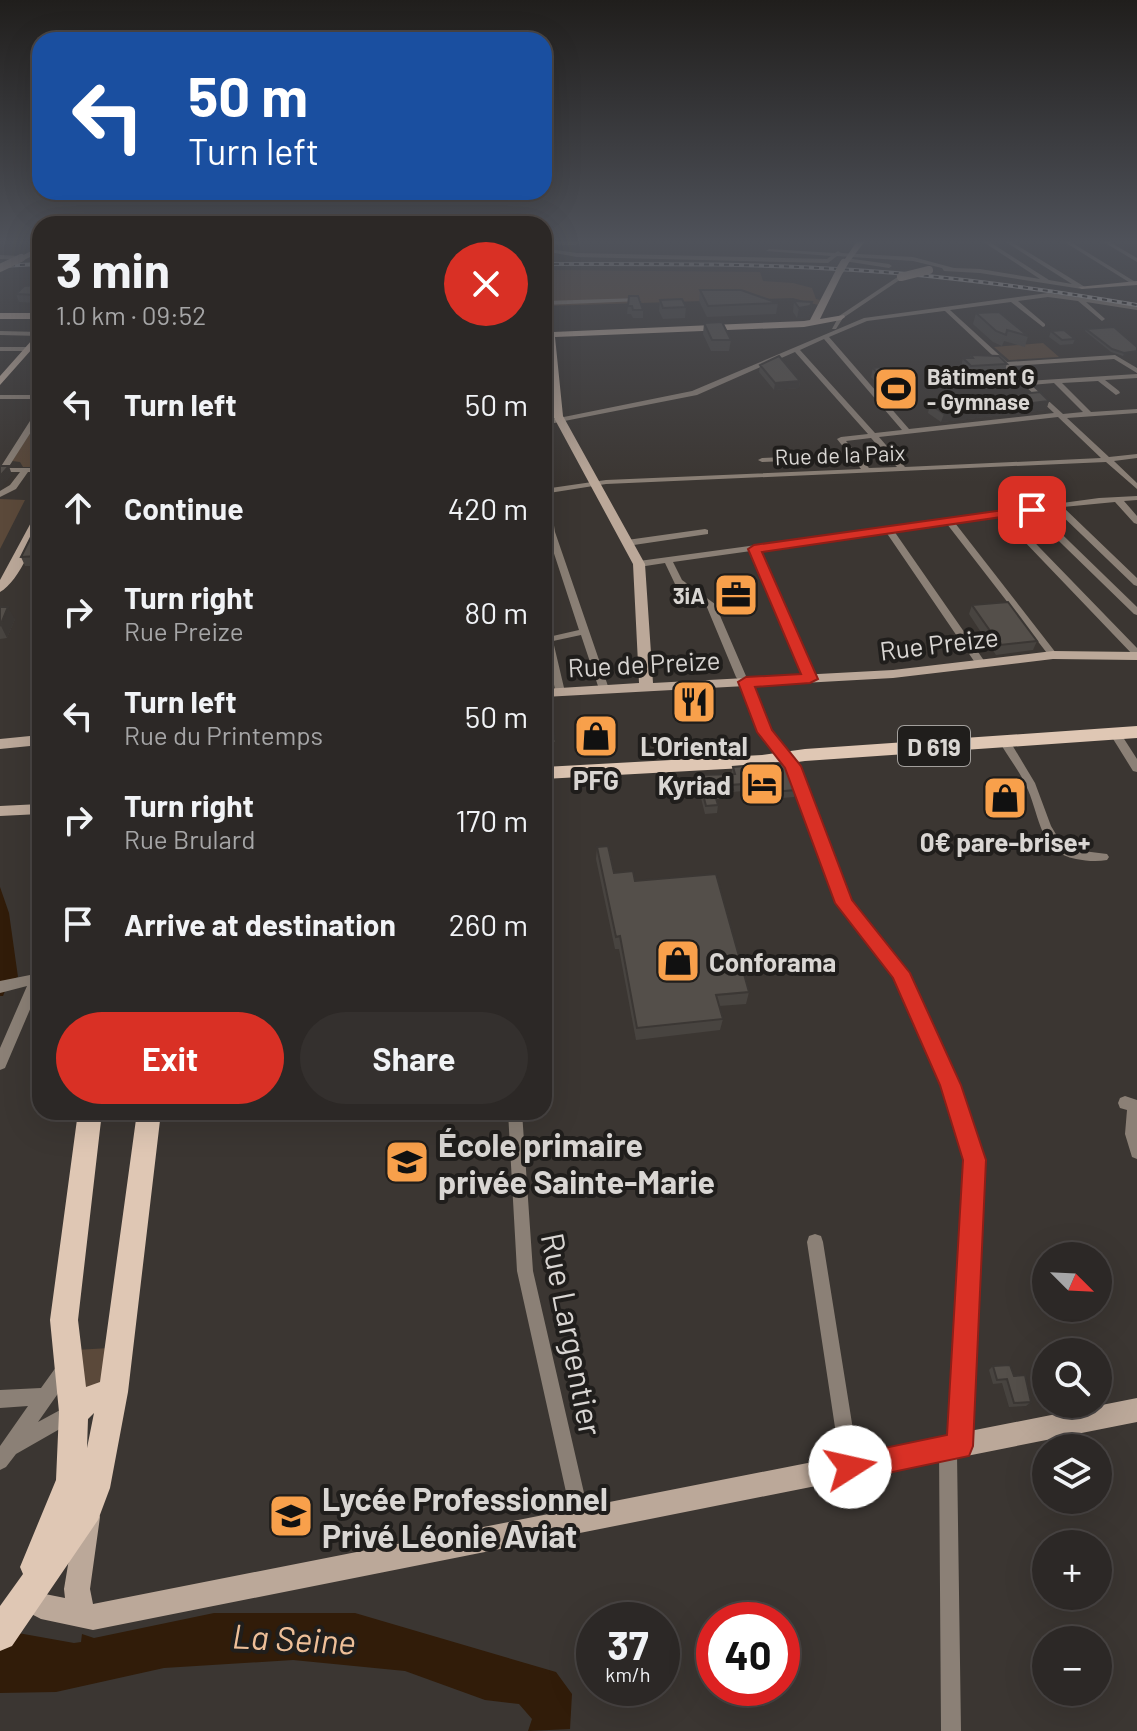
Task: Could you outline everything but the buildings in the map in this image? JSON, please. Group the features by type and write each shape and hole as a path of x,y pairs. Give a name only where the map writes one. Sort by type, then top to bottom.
{"main road":[{"name":"D 619","path":"552,772 1137,723"},
{"name":"D 619","path":"552,761 783,752 1137,732"},
{"path":"11,1617 71,1480 74,1412 64,1320 89,1120"},
{"path":"11,1617 87,1509 95,1488 113,1392 148,1120"},
{"path":"74,1412 86,1401 113,1392"}],"street":[{"path":"552,335 826,322"},
{"path":"552,422 685,396 825,336 834,322"},
{"path":"960,322 1137,487"},
{"path":"1039,322 1043,325"},
{"path":"0,333 32,334"},
{"path":"825,336 906,430"},
{"path":"0,382 32,343"},
{"path":"0,349 32,349"},
{"path":"796,349 903,469"},
{"path":"1007,364 1118,357 1137,374"},
{"path":"552,368 560,420 639,564 646,687"},
{"path":"1027,383 1137,374"},
{"path":"1100,379 1116,393"},
{"path":"1056,381 1089,414"},
{"path":"0,397 32,397"},
{"path":"866,470 841,439 906,430 1137,411"},
{"path":"2,470 32,424"},
{"path":"785,447 797,473"},
{"name":"Rue de la Paix","path":"552,490 594,484 1108,460 1137,456"},
{"path":"762,460 832,457"},
{"path":"2,470 32,470"},
{"path":"0,495 13,487 26,470"},
{"path":"639,564 1057,506 1137,498"},
{"path":"1119,501 1137,521"},
{"path":"1057,506 1137,583"},
{"path":"1032,510 1137,612"},
{"path":"1002,514 1137,655"},
{"path":"950,522 1053,655"},
{"path":"889,530 980,662"},
{"path":"627,543 705,532"},
{"path":"552,535 604,689"},
{"path":"0,603 4,583 32,543"},
{"path":"754,549 810,679"},
{"path":"668,561 678,582 703,597 713,609 765,732 783,752 844,903 900,973 951,1085 974,1160 954,1448 951,1731"},
{"path":"552,638 584,632"},
{"name":"Rue Preize","path":"746,682 893,674 1053,655 1137,655"},
{"path":"552,657 560,692"},
{"name":"Rue de Preize","path":"552,692 746,682"},
{"path":"1115,734 1137,768"},
{"path":"0,744 32,741"},
{"path":"1004,741 1036,796 1051,839 1067,853 1078,857 1103,857"},
{"path":"0,801 32,799"},
{"path":"0,811 32,809"},
{"path":"4,986 32,980"},
{"path":"0,1064 32,993"},
{"path":"1125,1103 1135,1106 1132,1134 1137,1152"},
{"name":"Rue Largentier","path":"515,1120 519,1215 525,1271 581,1519"},
{"path":"815,1242 850,1467"},
{"path":"5,1455 69,1363"},
{"path":"0,1399 47,1396"},
{"path":"5,1455 74,1412"},
{"path":"11,1617 41,1606 93,1617 581,1519 1136,1414"},
{"path":"80,1614 77,1589 88,1526 87,1509"}],"shaded area":[{"path":"1043,343 1059,357 1009,360 994,347"},
{"path":"32,430 32,467 23,467 20,462 12,461"},
{"path":"0,499 25,500 0,549"},
{"path":"110,1348 104,1384 98,1389 82,1387 75,1350"}],"water":[{"path":"0,887 9,913 18,977 9,981 3,996 0,996"},
{"name":"La Seine","path":"214,1613 355,1613 556,1672 572,1694 570,1729 528,1731 532,1719 519,1704 485,1700 405,1671 293,1660 164,1668 56,1692 0,1693 0,1624 18,1633 74,1643 81,1642 82,1634 94,1638"}],"place":[{"name":"Bâtiment G - Gymnase","path":"896,389"},
{"name":"3iA","path":"736,595"},
{"name":"L'Oriental","path":"694,702"},
{"name":"PFG","path":"596,736"},
{"name":"Kyriad","path":"762,784"},
{"name":"0€ pare-brise+","path":"1005,798"},
{"name":"Conforama","path":"678,961"},
{"name":"École primaire privée Sainte-Marie","path":"407,1162"},
{"name":"Lycée Professionnel Privé Léonie Aviat","path":"291,1516"}],"route":[{"path":"850,1467 960,1446 974,1160 951,1085 900,973 844,903 793,766 789,757 765,732 746,682 810,679 754,549 1032,510"}]}
